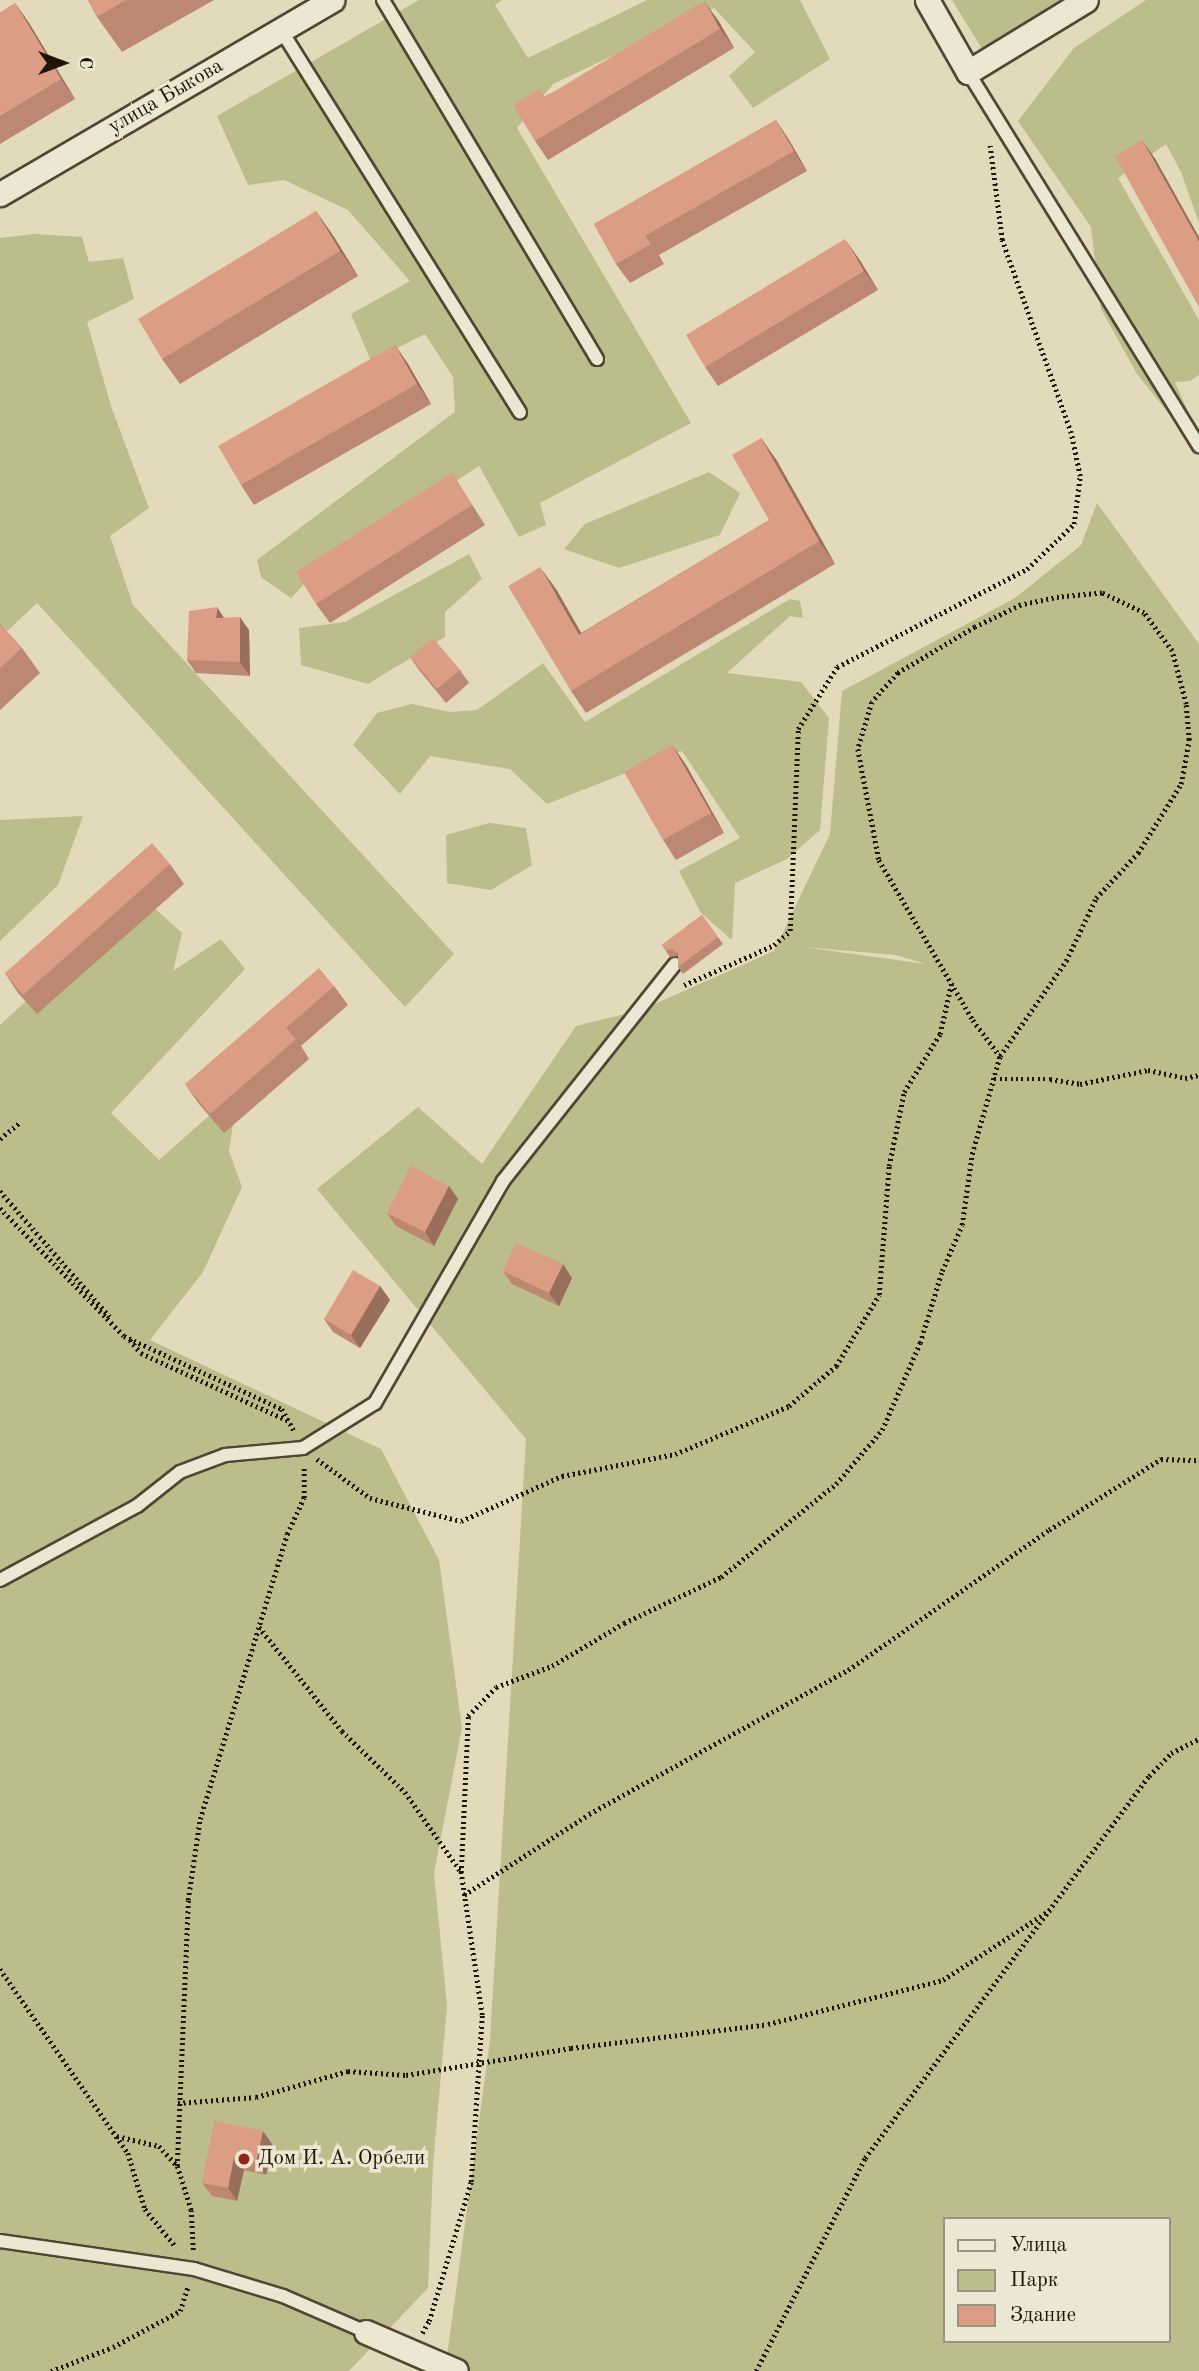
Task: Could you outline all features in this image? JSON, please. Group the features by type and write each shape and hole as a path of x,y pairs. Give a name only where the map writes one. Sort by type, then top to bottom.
{"street":[{"name":"улица Быкова","path":"0,194 332,0"},
{"path":"927,0 968,72 1086,0"},
{"path":"366,2332 456,2371"}],"lane":[{"path":"383,0 597,359"},
{"path":"281,30 520,413"},
{"path":"968,72 1199,446"},
{"path":"0,1580 136,1506 180,1472 225,1455 300,1449 375,1403 503,1181 675,964"},
{"path":"0,2241 194,2269 283,2296 366,2332"}],"path":[{"path":"678,988 774,945 790,931 790,862 798,729 837,667 1027,569 1074,524 1080,476 1071,433 1002,240 990,143"},
{"path":"411,2351 429,2321 471,2182 482,2015 461,1873 468,1716 496,1687 552,1666 624,1623 721,1577 836,1484 882,1430 920,1343 942,1271 962,1224 972,1154 1000,1056 1066,961 1096,898 1138,853 1181,784 1189,740 1186,704 1172,651 1144,613 1101,593 1059,597 1021,605 975,626 898,673 872,702 858,749 879,860 952,980 973,1020 1000,1056"},
{"path":"300,1449 370,1497 461,1521 562,1476 676,1454 789,1406 836,1366 879,1295 889,1166 904,1093 940,1034 952,980"},
{"path":"994,1079 1050,1079 1080,1084 1148,1069 1185,1078 1199,1075"},
{"path":"0,1139 19,1123"},
{"path":"0,1191 128,1337"},
{"path":"0,1208 128,1337 282,1409 300,1449 304,1497 288,1534 200,1819 188,1900 177,2166 191,2210 194,2269 180,2311 113,2347 51,2371"},
{"path":"464,1895 589,1814 848,1670 1049,1530 1161,1459 1199,1460"},
{"path":"259,1627 342,1731 405,1792 461,1873"},
{"path":"756,2371 864,2158 1149,1776 1171,1753 1199,1739"},
{"path":"178,2103 256,2097 348,2071 407,2076 571,2048 768,2025 943,1980 1050,1910"},
{"path":"0,1969 128,2153 145,2209 194,2269"},
{"path":"117,2136 159,2146 177,2166"}],"green space":[{"path":"419,0 502,0 495,5 528,58 647,0 800,0 830,59 753,108 729,76 755,52 714,8 553,84 517,128 691,423 540,503 546,525 519,537 479,466 317,571 291,598 261,577 257,560 455,412 453,377 425,334 371,361 351,314 410,281 348,210 284,180 248,185 217,116"},
{"path":"952,0 1063,0 987,57"},
{"path":"1146,0 1199,0 1199,223 1181,172 1166,144 1118,178 1199,320 1199,375 1190,381 1175,382 1199,437 1189,439 1137,374 1101,309 1091,227 1018,121 1074,48"},
{"path":"34,234 82,237 89,262 123,258 134,299 87,322 111,406 149,508 110,536 133,605 454,954 405,1007 37,603 0,638 0,238"},
{"path":"709,472 740,493 720,535 619,568 564,549 585,524"},
{"path":"1097,503 1199,644 1199,2371 445,2371 490,2040 526,1439 317,1189 418,1107 482,1164 576,1026 641,1010 774,951 830,834 842,691 1015,598 1081,545","holes":["804,947 895,955 926,964"]},
{"path":"469,554 482,579 445,612 445,637 368,684 301,665 299,628 345,622"},
{"path":"790,599 800,601 803,618 790,616 727,673 801,682 829,718 820,830 787,859 735,883 732,940 701,913 679,871 740,838 682,751 547,804 510,769 430,756 400,794 353,745 377,713 412,704 451,712 477,710 543,663 585,722"},
{"path":"83,816 58,885 0,941 0,820"},
{"path":"489,823 526,828 532,865 491,890 447,883 446,835"},
{"path":"141,896 182,933 173,971 221,939 245,969 111,1113 159,1160 238,1090 229,1151 242,1187 203,1272 150,1340 381,1449 439,1560 462,1728 434,1873 447,2006 433,2165 428,2288 349,2371 0,2371 0,1025"}],"building":[{"path":"88,0 126,0 97,17"},
{"path":"704,1 720,29 535,141 513,105 540,89 545,97"},
{"path":"15,3 61,79 0,116 0,13"},
{"path":"776,120 794,151 645,236 651,244 616,264 594,224"},
{"path":"1142,140 1199,242 1199,307 1115,156"},
{"path":"316,211 340,251 162,359 138,319"},
{"path":"845,239 864,271 705,367 686,335"},
{"path":"395,345 417,384 241,485 218,446"},
{"path":"761,438 819,541 571,691 508,586 540,567 579,635 769,520 732,455"},
{"path":"452,473 472,505 316,604 296,572"},
{"path":"217,607 216,618 240,617 240,662 187,660 189,611"},
{"path":"0,624 22,648 0,668"},
{"path":"433,638 460,670 437,689 410,657"},
{"path":"672,745 711,813 663,840 624,772"},
{"path":"152,843 170,864 23,995 5,973"},
{"path":"702,915 718,937 678,967 678,953 672,949 666,950 662,945"},
{"path":"319,968 334,986 286,1028 296,1039 210,1114 185,1084"},
{"path":"411,1166 449,1186 425,1232 387,1213"},
{"path":"516,1243 563,1264 549,1293 503,1271"},
{"path":"353,1270 380,1286 351,1335 324,1319"},
{"path":"215,2121 263,2131 256,2162 234,2157 228,2188 202,2183"}],"place":[{"name":"Дом И. А. Орбели","path":"244,2159"}]}
